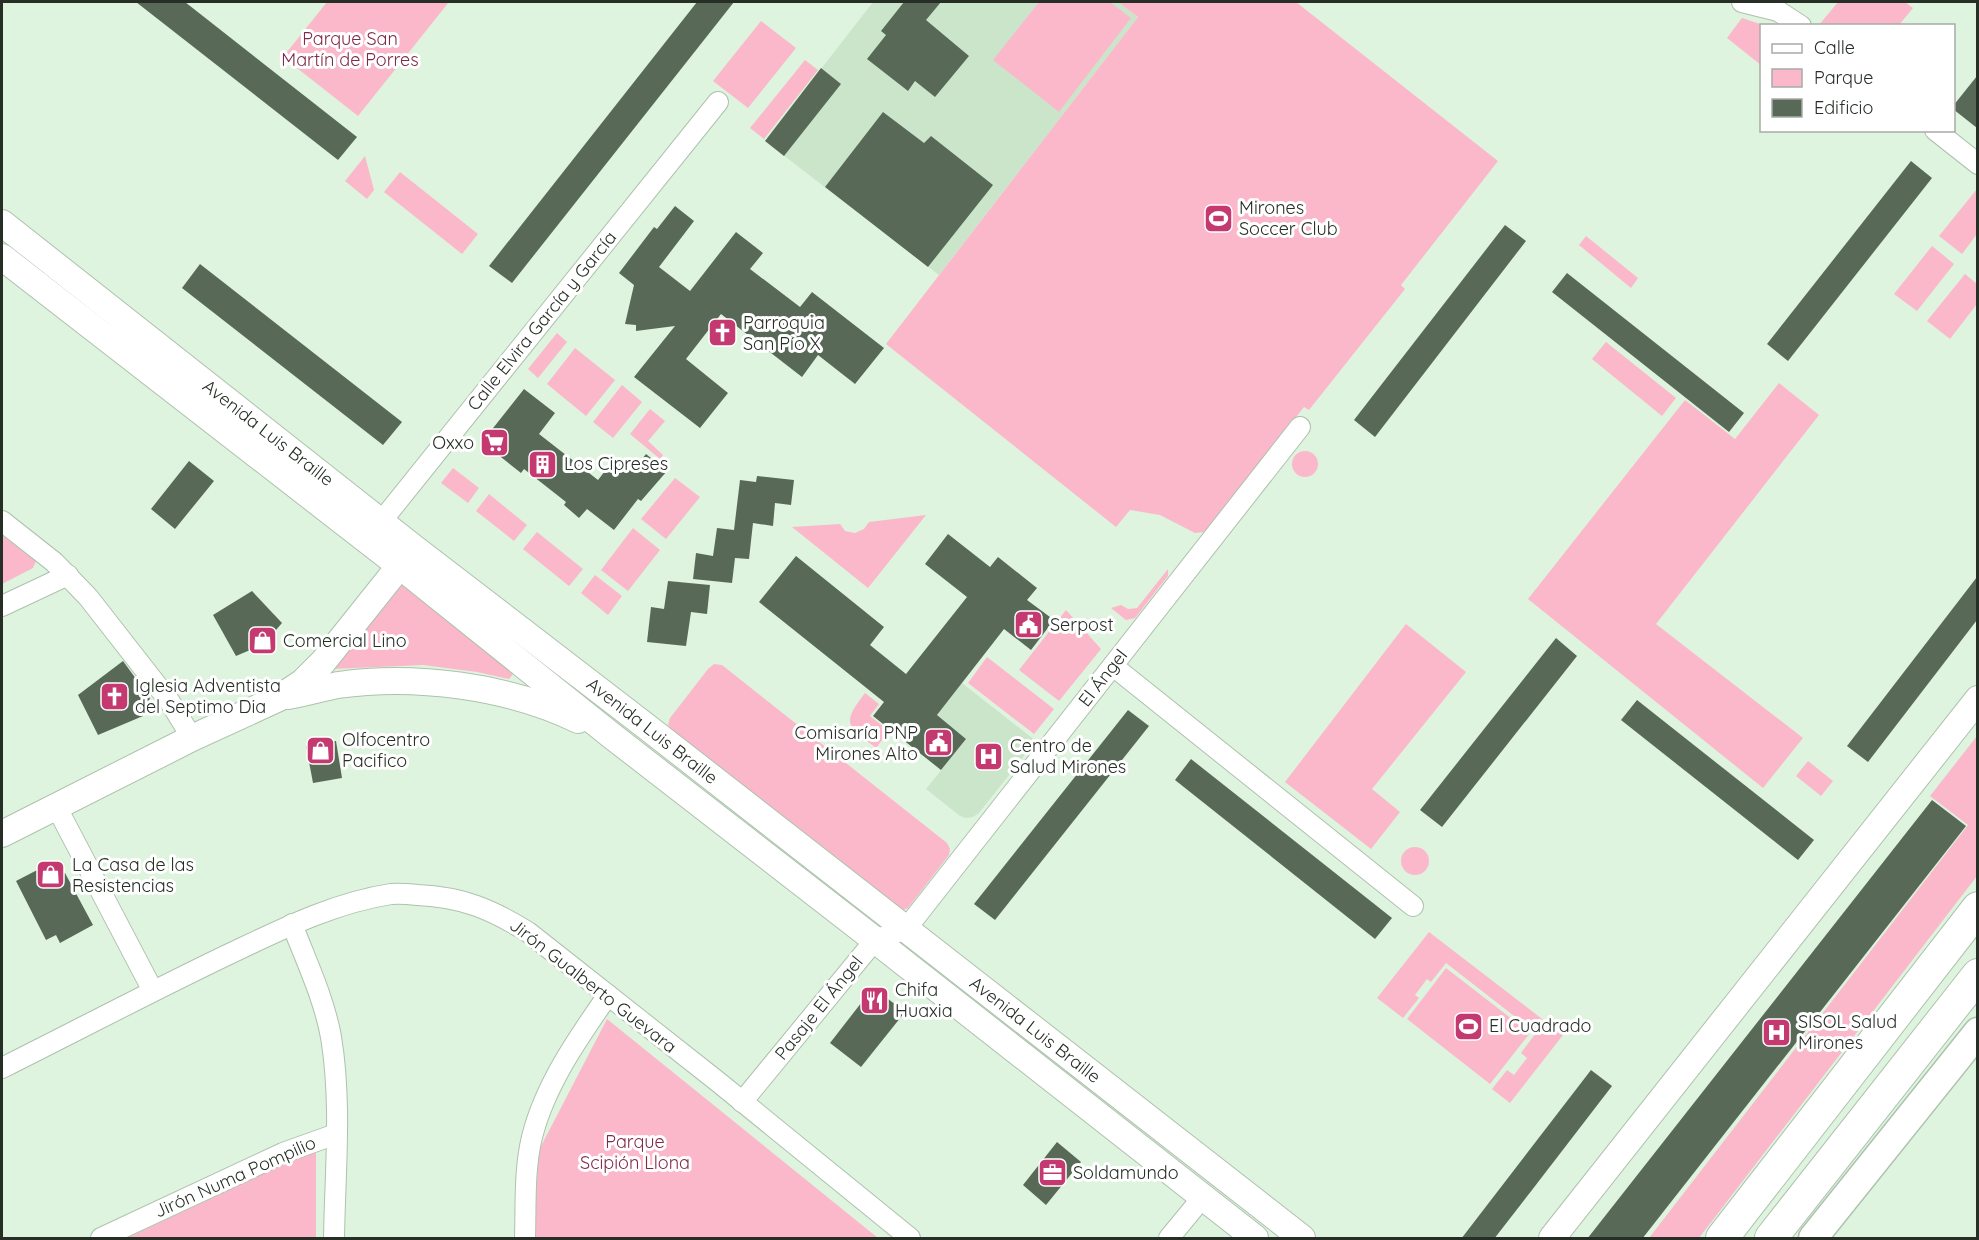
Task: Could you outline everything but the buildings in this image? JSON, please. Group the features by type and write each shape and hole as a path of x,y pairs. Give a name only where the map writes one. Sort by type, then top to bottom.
{"main road":[{"path":"1722,1239 1977,908"},
{"path":"1771,1239 1977,975"},
{"path":"1814,1239 1977,1032"}],"street":[{"path":"1742,2 1778,11 1798,24"},
{"name":"Calle Elvira García y García","path":"374,531 718,102"},
{"path":"1937,132 1977,164"},
{"name":"Avenida Luis Braille","path":"2,223 407,557 906,929 1302,1239"},
{"name":"Avenida Luis Braille","path":"2,257 374,531"},
{"name":"El Ángel","path":"906,929 1300,428"},
{"path":"2,521 68,575 88,597 170,702 192,738"},
{"path":"2,834 192,738 279,698 303,682 323,662 407,557"},
{"name":"Avenida Luis Braille","path":"407,557 612,736 1256,1239"},
{"path":"2,606 68,575"},
{"path":"1113,666 1413,906"},
{"path":"279,698 338,686 386,682 454,684 509,695 562,712 612,736"},
{"path":"1552,1239 1977,699"},
{"path":"56,806 153,991"},
{"name":"Jirón Gualberto Guevara","path":"2,1068 153,991 292,924 354,903 392,894 466,901 499,914 528,932 910,1239"},
{"path":"292,924 323,1006 330,1036 335,1076 334,1239"},
{"name":"Pasaje El Ángel","path":"742,1102 875,940 906,929"},
{"path":"525,1239 527,1168 532,1136 547,1096 564,1062 608,995"},
{"name":"Jirón Numa Pompilio","path":"101,1239 283,1153 336,1134"},
{"path":"1169,1239 1202,1198"}],"shaded area":[{"path":"873,2 1118,2 1138,17 939,275 765,141"},
{"name":"Centro de Salud Mirones","path":"962,683 1036,741 979,813 966,818 960,816 926,789 966,739 937,715"}],"green space":[{"name":"Parque San Martín de Porres","path":"327,2 449,2 358,116 283,57"},
{"path":"1039,2 1110,2 1131,18 1059,112 993,60"},
{"name":"Mirones Soccer Club","path":"1118,2 1296,2 1498,161 1401,285 1405,289 1309,410 1304,407 1204,532 1195,533 1160,515 1130,510 1116,527 886,344 1138,17"},
{"path":"1838,2 1905,2 1913,8 1900,24 1820,24"},
{"path":"1742,18 1760,24 1760,64 1727,38"},
{"path":"761,21 796,48 748,108 713,81"},
{"path":"805,60 818,70 764,139 750,128"},
{"path":"365,156 374,190 367,199 345,181"},
{"path":"400,172 478,234 462,254 384,192"},
{"path":"1977,189 1977,234 1962,254 1939,236"},
{"path":"1586,236 1638,278 1631,288 1579,245"},
{"path":"1932,246 1954,264 1917,311 1894,294"},
{"path":"1965,274 1977,284 1977,304 1950,339 1927,321"},
{"path":"557,333 567,342 538,378 528,369"},
{"path":"1606,342 1676,398 1662,416 1592,359"},
{"path":"575,348 615,380 586,416 547,384"},
{"path":"1779,383 1819,415 1656,624 1803,738 1763,788 1528,599 1685,400 1735,439"},
{"path":"622,385 642,402 613,438 593,422"},
{"path":"650,409 665,421 648,441 663,455 660,459 630,434"},
{"path":"1305,451 1314,455 1318,464 1314,473 1305,477 1296,473 1292,464 1296,455"},
{"path":"453,468 479,488 468,503 441,483"},
{"path":"675,478 700,497 666,539 641,519"},
{"path":"489,494 527,525 514,541 476,511"},
{"path":"926,515 868,588 792,527 840,524 845,531 855,533 864,529 869,522"},
{"path":"633,528 660,550 628,591 601,570"},
{"path":"537,532 583,569 569,586 523,549"},
{"path":"2,535 36,561 33,568 2,584"},
{"path":"1168,569 1168,576 1135,618 1126,620 1111,608 1121,605 1128,609 1137,608"},
{"path":"595,575 622,596 608,615 581,593"},
{"path":"403,584 513,674 509,679 423,665 332,669"},
{"path":"1066,610 1101,649 1059,701 1019,670"},
{"path":"1406,624 1466,672 1372,789 1400,812 1371,849 1285,782"},
{"path":"987,657 1054,709 1034,734 968,683"},
{"path":"714,664 722,665 947,843 950,849 949,855 908,908 897,910 668,725 670,718"},
{"path":"865,693 879,704 870,716 889,731 876,748 859,735 850,719"},
{"path":"1977,736 1977,876 1699,1238 1649,1238 1968,825 1930,796"},
{"path":"1808,761 1833,781 1821,796 1796,776"},
{"path":"1415,847 1425,851 1429,861 1425,871 1415,875 1405,871 1401,861 1405,851"},
{"path":"1429,932 1563,1035 1510,1103 1492,1089 1507,1070 1514,1075 1527,1058 1521,1053 1536,1033 1446,963 1431,982 1427,979 1415,995 1419,998 1403,1018 1377,998"},
{"name":"El Cuadrado","path":"1446,968 1530,1033 1490,1084 1407,1019"},
{"name":"Parque Scipión Llona","path":"607,1019 878,1238 533,1238 539,1150"},
{"path":"316,1149 316,1238 127,1238"}],"place":[{"name":"Mirones Soccer Club","path":"1218,218"},
{"name":"Parroquia San Pío X","path":"722,333"},
{"name":"Oxxo","path":"495,443"},
{"name":"Los Cipreses","path":"543,464"},
{"name":"Serpost","path":"1029,625"},
{"name":"Comercial Lino","path":"262,641"},
{"name":"Iglesia Adventista del Septimo Dia","path":"114,696"},
{"name":"Comisaría PNP Mirones Alto","path":"939,743"},
{"name":"Olfocentro Pacifico","path":"321,750"},
{"name":"Centro de Salud Mirones","path":"989,756"},
{"name":"La Casa de las Resistencias","path":"51,875"},
{"name":"Chifa Huaxia","path":"874,1000"},
{"name":"El Cuadrado","path":"1468,1026"},
{"name":"SISOL Salud Mirones","path":"1777,1032"},
{"name":"Soldamundo","path":"1052,1173"}]}
